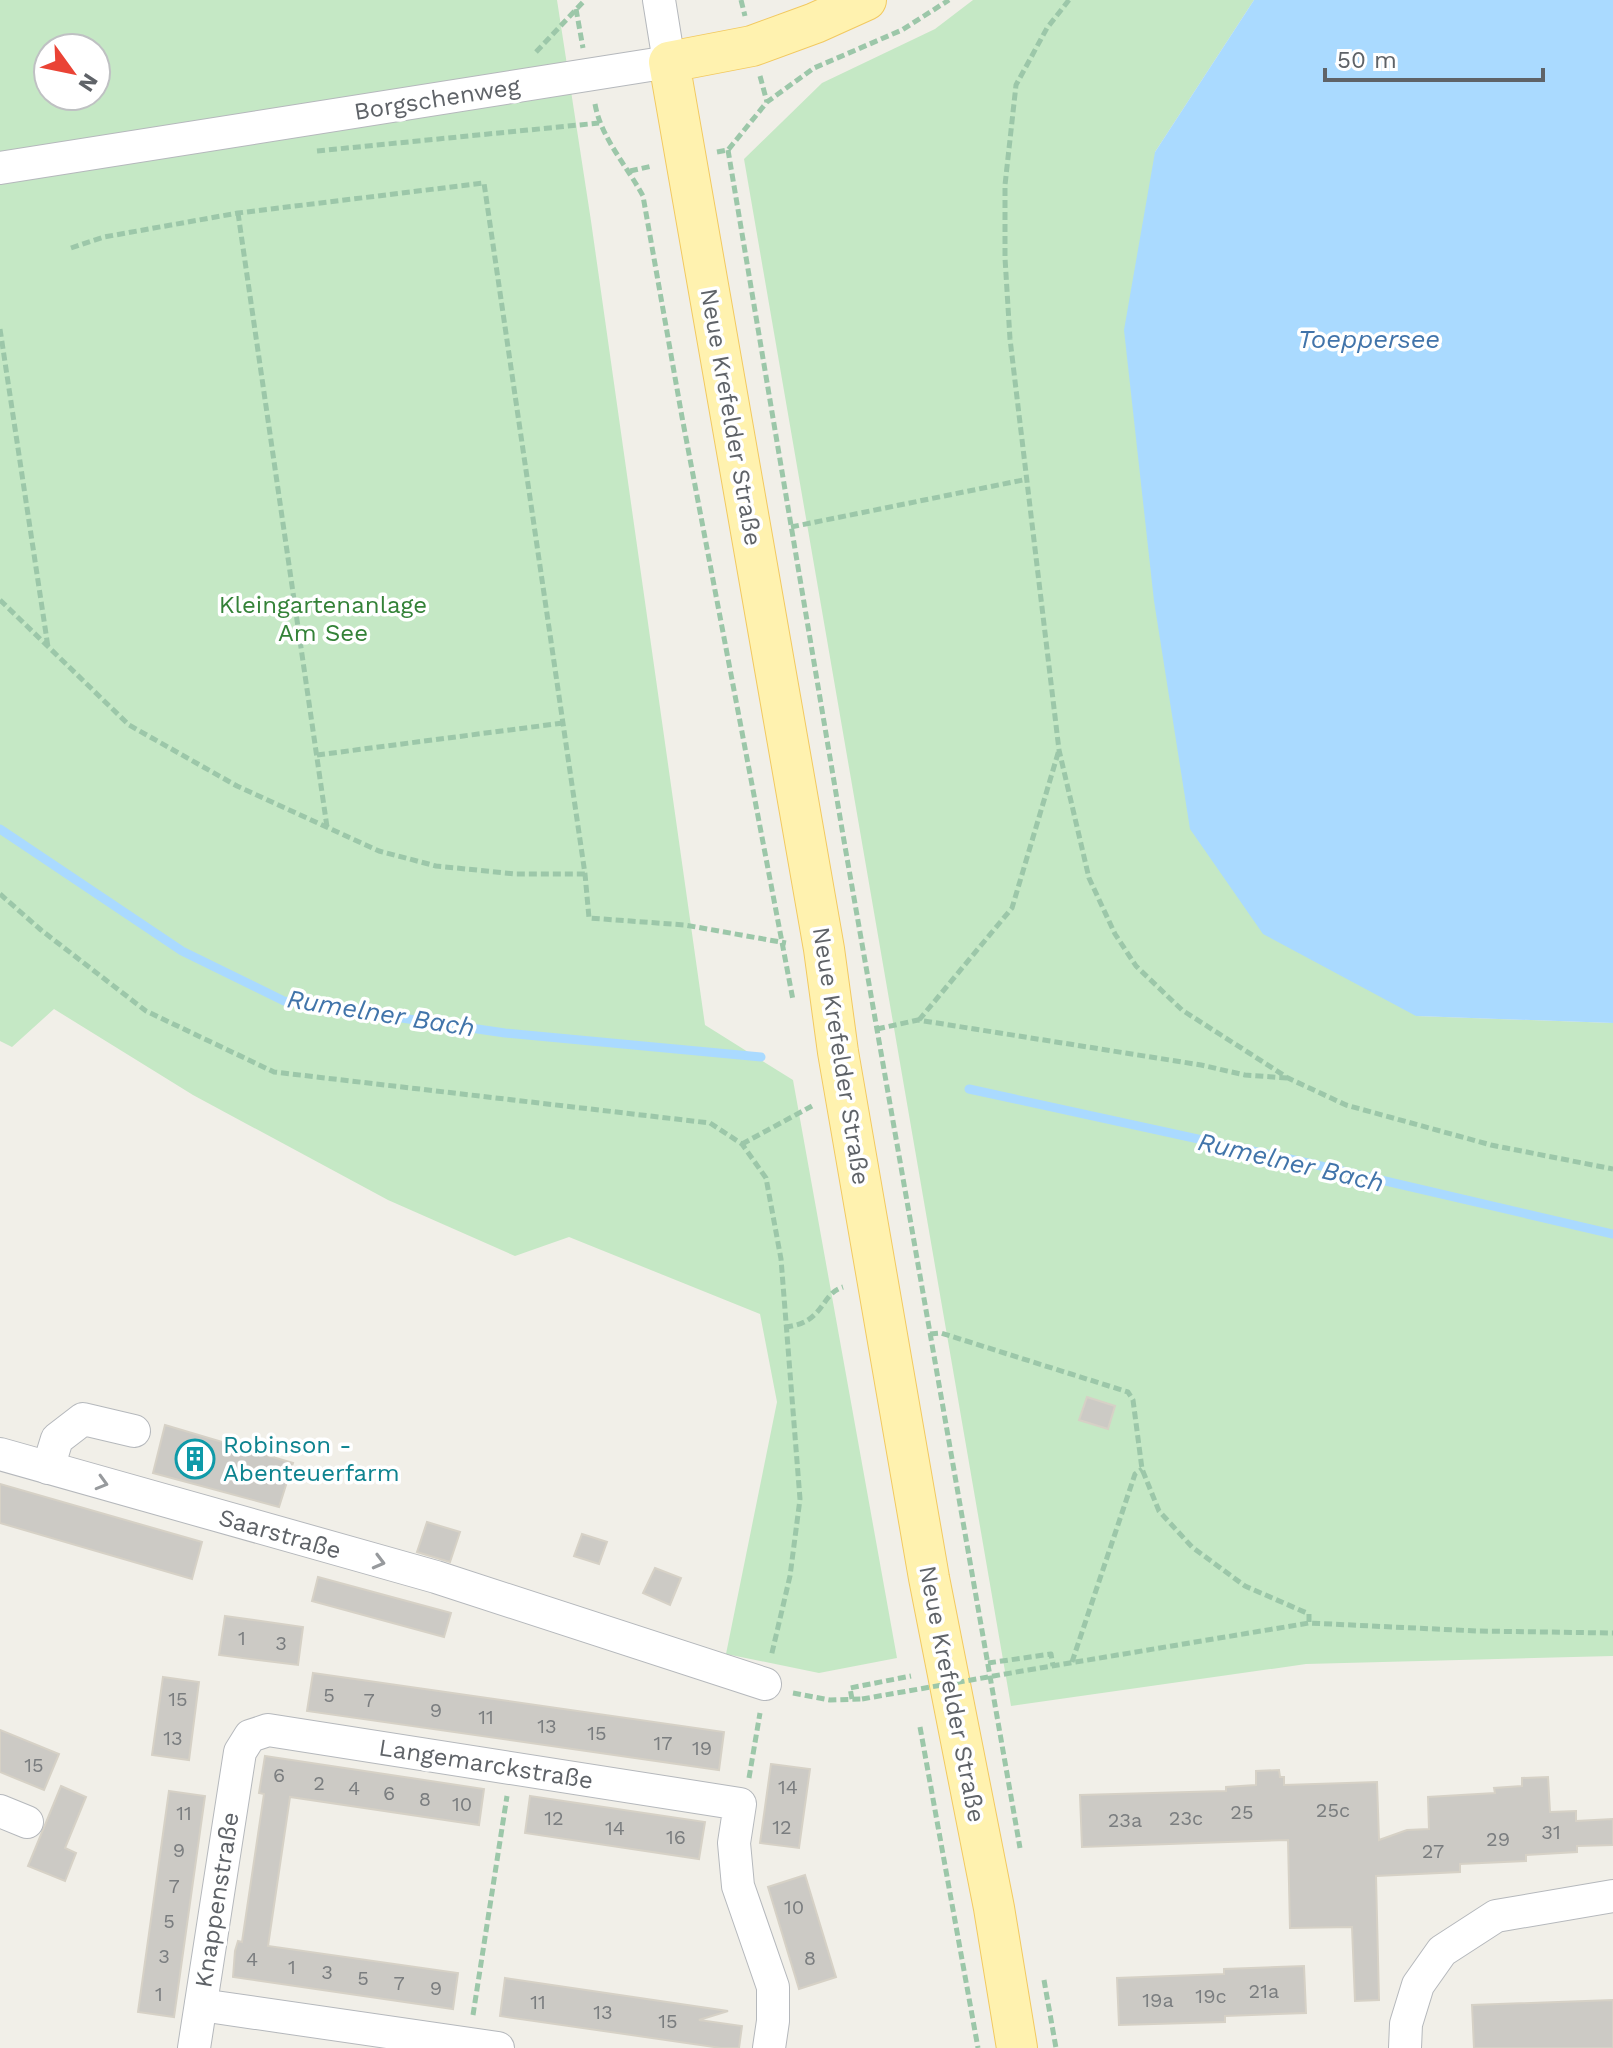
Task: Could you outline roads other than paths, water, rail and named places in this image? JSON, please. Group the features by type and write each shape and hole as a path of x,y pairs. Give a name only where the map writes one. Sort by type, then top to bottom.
{"main road":[{"name":"Borgschenweg","path":"669,62 752,46 866,0"},
{"name":"Neue Krefelder Straße","path":"669,62 824,949 838,1052 929,1578 994,1908 1017,2048"}],"street":[{"path":"659,0 669,62"},
{"name":"Borgschenweg","path":"0,168 669,62"},
{"path":"48,1468 57,1439 83,1419 134,1431"},
{"name":"Saarstraße","path":"0,1454 436,1577 765,1684"},
{"name":"Langemarckstraße","path":"240,1752 250,1736 268,1730 740,1804 734,1843 738,1886 773,1987 769,2048"},
{"name":"Knappenstraße","path":"194,2048 240,1752"},
{"path":"1405,2048 1406,2024 1418,1985 1442,1951 1496,1916 1613,1896"},
{"path":"201,2005 483,2046"}],"water":[{"name":"Toeppersee","path":"1254,0 1613,0 1613,1023 1416,1016 1263,934 1190,829 1154,601 1124,330 1155,152"}],"waterway":[{"name":"Rumelner Bach","path":"0,829 182,951 284,1001 505,1033 761,1057"},
{"name":"Rumelner Bach","path":"969,1089 1613,1234"}],"place":[{"name":"Robinson - Abenteuerfarm","path":"195,1459"}],"park label":[{"name":"Kleingartenanlage Am See","path":"323,619"}]}
